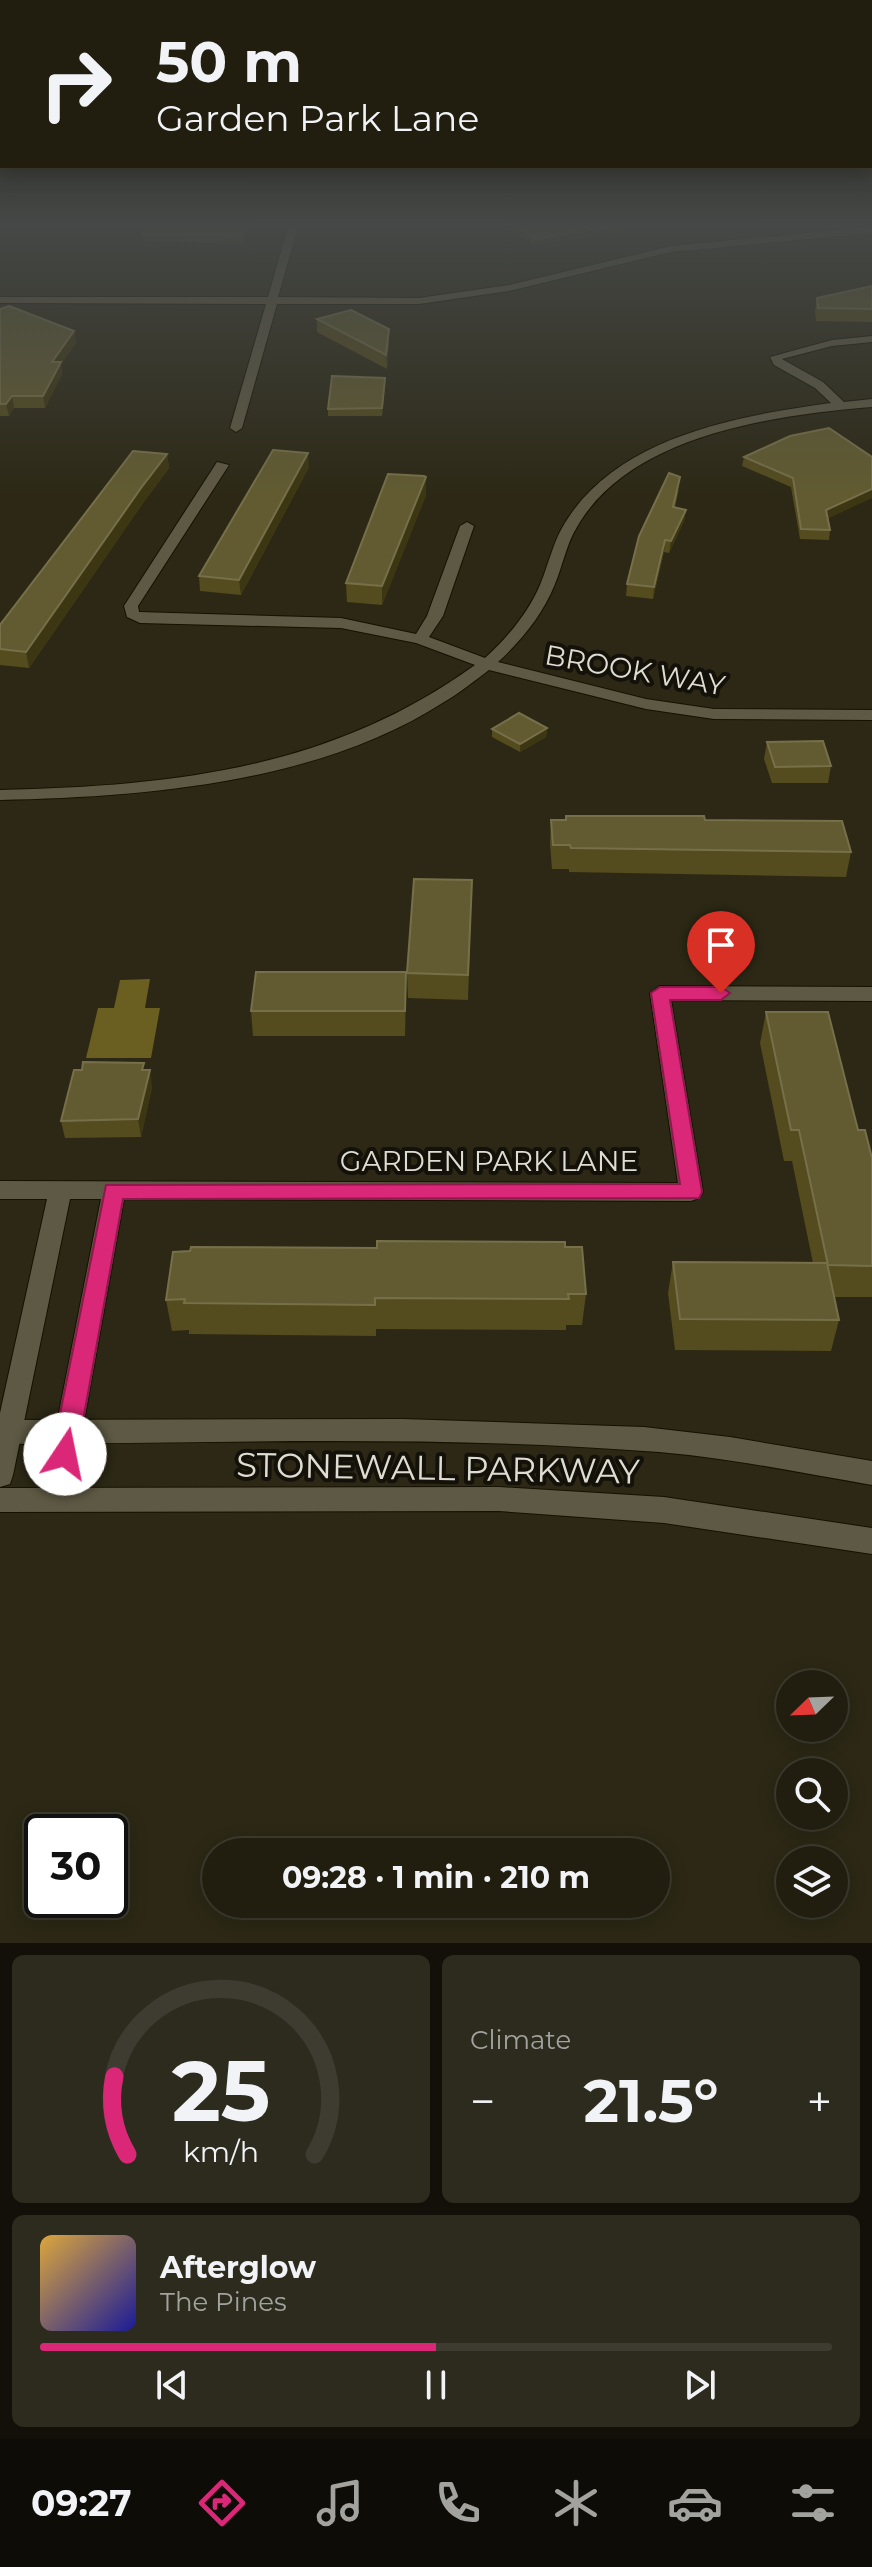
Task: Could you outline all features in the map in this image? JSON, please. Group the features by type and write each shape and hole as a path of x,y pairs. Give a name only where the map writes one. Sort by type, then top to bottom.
{"street":[{"path":"236,428 268,318"},
{"path":"840,405 819,385 778,363 776,357 832,343 872,339"},
{"path":"0,795 73,795 137,790 261,767 371,731 418,710 486,665 514,638 533,613 548,583 559,544 575,517 619,475 668,447 734,423 795,410 872,403"},
{"name":"BROOK WAY","path":"222,465 131,606 132,614 151,621 316,621 380,629 420,639 486,665 569,688 714,714 872,715"},
{"path":"420,639 435,616 467,526"},
{"name":"GARDEN PARK LANE","path":"0,1190 691,1192 660,993 872,994"},
{"path":"0,1475 5,1432 60,1191"},
{"path":"56,1499 114,1191"},
{"name":"STONEWALL PARKWAY","path":"5,1432 477,1433 630,1439 785,1457 872,1473"},
{"name":"STONEWALL PARKWAY","path":"0,1500 499,1499 664,1510 872,1541"}],"shaded area":[{"path":"150,979 145,1008 160,1008 151,1058 86,1058 98,1008 114,1008 120,980"}],"building":[{"path":"0,318 39,318 74,331 52,362 61,362 43,396 12,396 6,404 0,404"},
{"path":"366,318 389,329 386,355 317,319"},
{"path":"332,376 385,378 382,408 328,409"},
{"path":"829,428 872,457 872,489 826,510 830,530 801,529 793,478 744,457 790,436"},
{"path":"273,450 308,453 239,580 199,576"},
{"path":"133,451 167,454 26,652 0,649 0,625"},
{"path":"669,473 680,477 673,507 686,510 671,541 665,540 654,587 627,584 639,536"},
{"path":"388,474 426,477 382,586 346,583"},
{"path":"519,713 547,728 520,744 492,729"},
{"path":"823,741 831,766 775,767 767,742"},
{"path":"566,816 704,816 705,820 842,821 851,852 571,848 570,845 553,845 551,820 566,820"},
{"path":"414,879 472,880 468,975 407,973"},
{"path":"256,972 406,972 405,1011 251,1011"},
{"path":"766,1012 828,1012 858,1130 865,1130 872,1158 872,1266 828,1265 799,1130 791,1130"},
{"path":"83,1062 144,1063 142,1070 150,1070 138,1119 61,1121 74,1070 82,1070"},
{"path":"377,1241 565,1242 565,1247 582,1247 586,1294 568,1294 569,1299 375,1298 375,1305 184,1303 185,1299 166,1300 173,1252 190,1251 191,1247 377,1248"},
{"path":"673,1262 827,1263 839,1320 680,1319"}],"route":[{"path":"65,1454 114,1191 691,1192 660,993 721,993"}]}
